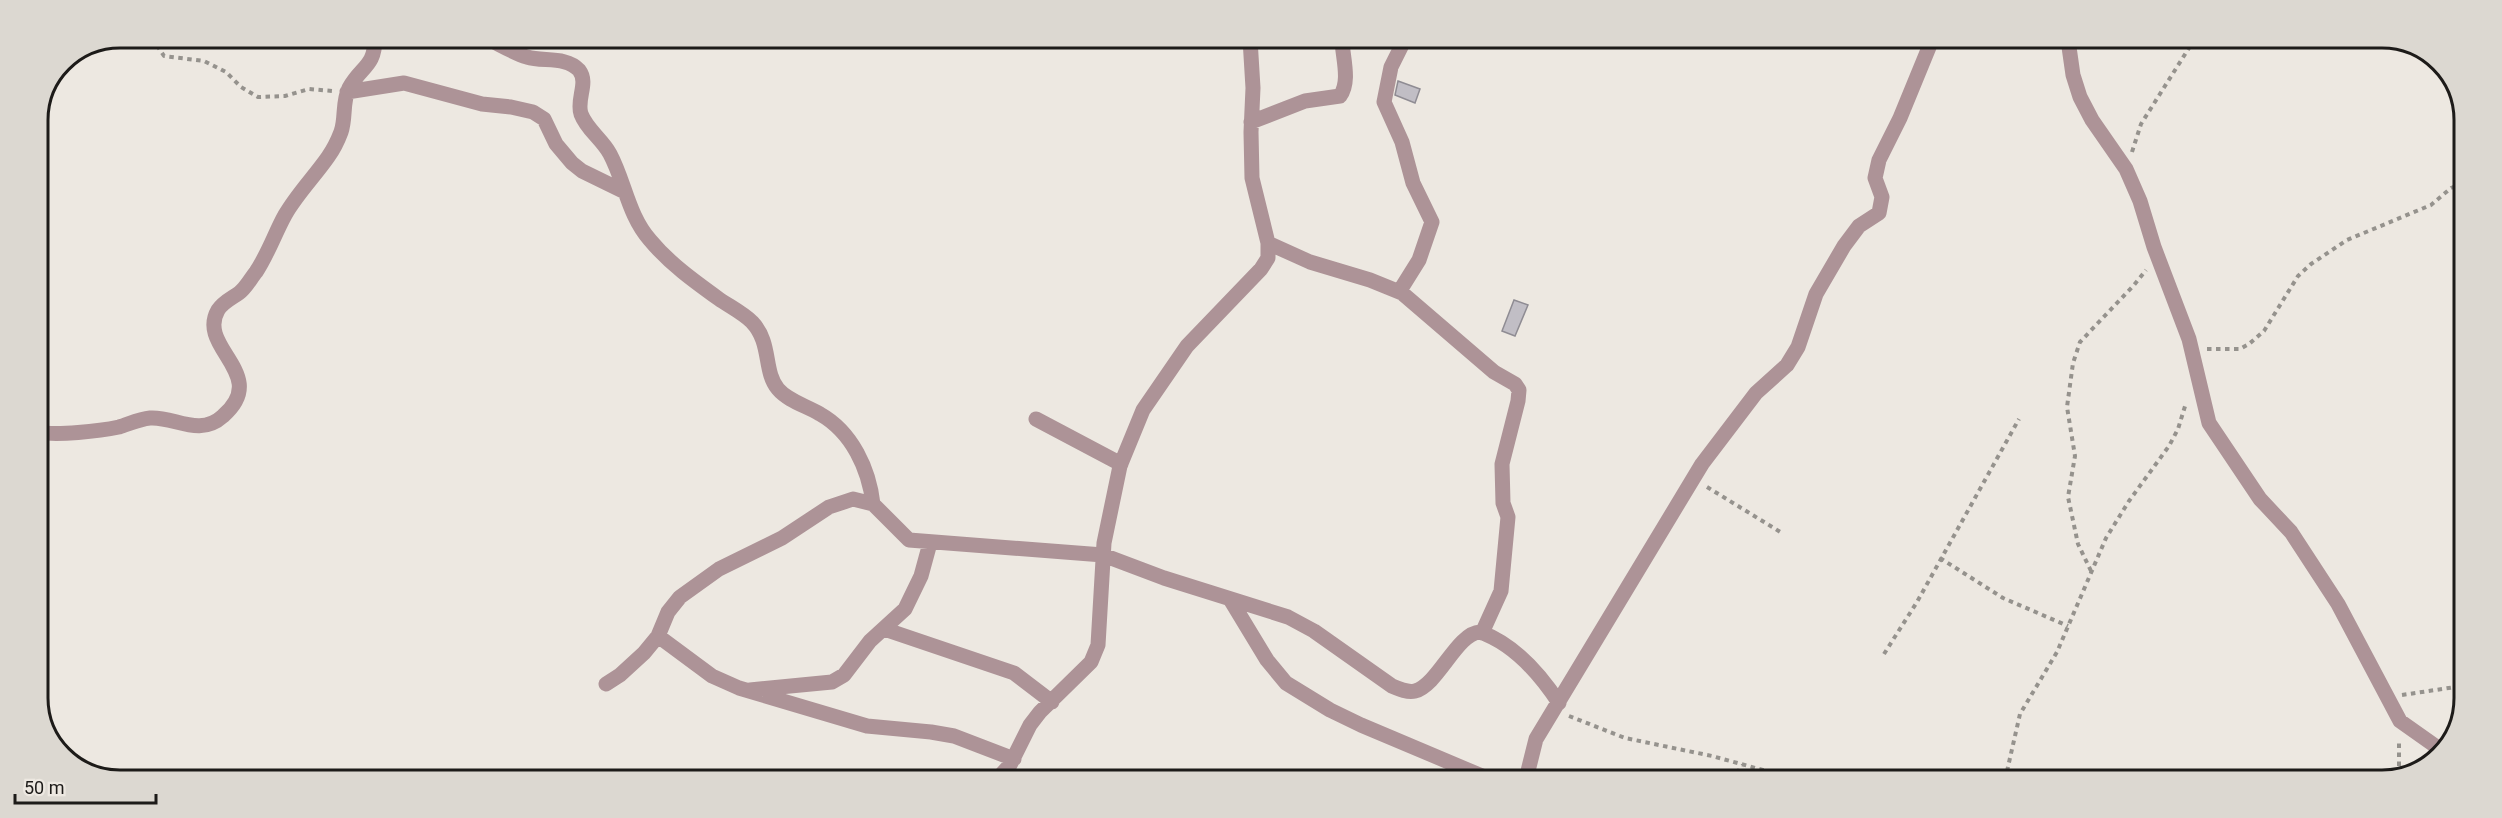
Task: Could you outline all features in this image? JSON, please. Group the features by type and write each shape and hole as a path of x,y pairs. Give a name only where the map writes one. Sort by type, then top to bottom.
{"street":[{"path":"48,432 68,433 117,427 150,418 160,418 184,426 203,425 223,417 235,401 241,382 218,342 215,326 219,309 240,292 258,269 285,216 328,156 341,132 347,92 374,57 374,48"},
{"path":"507,48 528,58 567,62 580,71 584,81 580,100 582,116 610,153 631,210 647,237 665,257 752,322 763,338 777,388 785,396 823,415 841,428 851,440 871,490 873,504"},
{"path":"1008,770 1030,725 1040,712 1091,662 1098,645 1103,555 1121,464 1143,410 1187,346 1261,269 1268,258 1268,243 1252,178 1253,88 1251,48"},
{"path":"1251,122 1305,101 1340,96 1346,78 1343,48"},
{"path":"1399,292 1419,260 1432,222 1413,183 1402,142 1384,102 1391,67 1400,48"},
{"path":"1528,770 1536,739 1693,479 1756,393 1787,365 1798,347 1816,294 1844,246 1858,226 1875,218 1879,213 1882,197 1875,178 1879,160 1900,118 1929,48"},
{"path":"2069,48 2073,75 2080,97 2092,120 2126,169 2140,201 2154,247 2192,349 2209,423 2260,499 2291,532 2338,604 2400,721 2435,746"},
{"path":"347,92 404,83 482,104 533,112 544,119 556,144 572,163 582,171 625,192"},
{"path":"1268,243 1310,262 1370,280 1399,292 1494,372 1515,384 1519,390 1502,464 1503,503 1508,517 1501,591 1482,633"},
{"path":"1036,419 1121,464"},
{"path":"606,684 629,668 658,636 673,605 719,569 782,538 843,500 853,499 873,504 909,540 930,543 987,544 1103,555 1288,617 1314,631 1392,686 1406,691 1413,692 1420,689 1464,639 1475,632 1482,633 1514,651 1545,682 1557,706"},
{"path":"747,691 832,682 844,675 870,641 905,609 921,576 930,543"},
{"path":"1230,599 1267,660 1286,683 1330,710 1469,770"},
{"path":"884,629 1014,673 1052,702"},
{"path":"658,636 712,676 747,691 867,726 954,736 1004,770"}],"path":[{"path":"159,48 164,56 204,61 226,72 251,95 285,96 309,89 347,92"},
{"path":"2126,169 2141,124 2158,101 2189,48"},
{"path":"2192,349 2240,349 2249,344 2264,331 2298,276 2311,264 2347,240 2431,205 2454,187"},
{"path":"2091,571 2078,544 2068,497 2075,456 2067,407 2073,363 2080,342 2142,276 2149,265 2154,247"},
{"path":"2008,770 2020,714 2048,670 2106,538 2174,438 2187,401"},
{"path":"1884,654 1917,602 2019,419"},
{"path":"1693,479 1782,533"},
{"path":"1940,558 2003,598 2068,626"},
{"path":"2386,697 2454,687"},
{"path":"1557,706 1625,738 1712,756 1762,770"},
{"path":"2398,767 2400,721"},
{"path":"1739,770 1743,765"}],"building":[{"path":"1398,81 1420,89 1415,103 1395,95"},
{"path":"1514,300 1528,305 1515,336 1502,331"}]}
